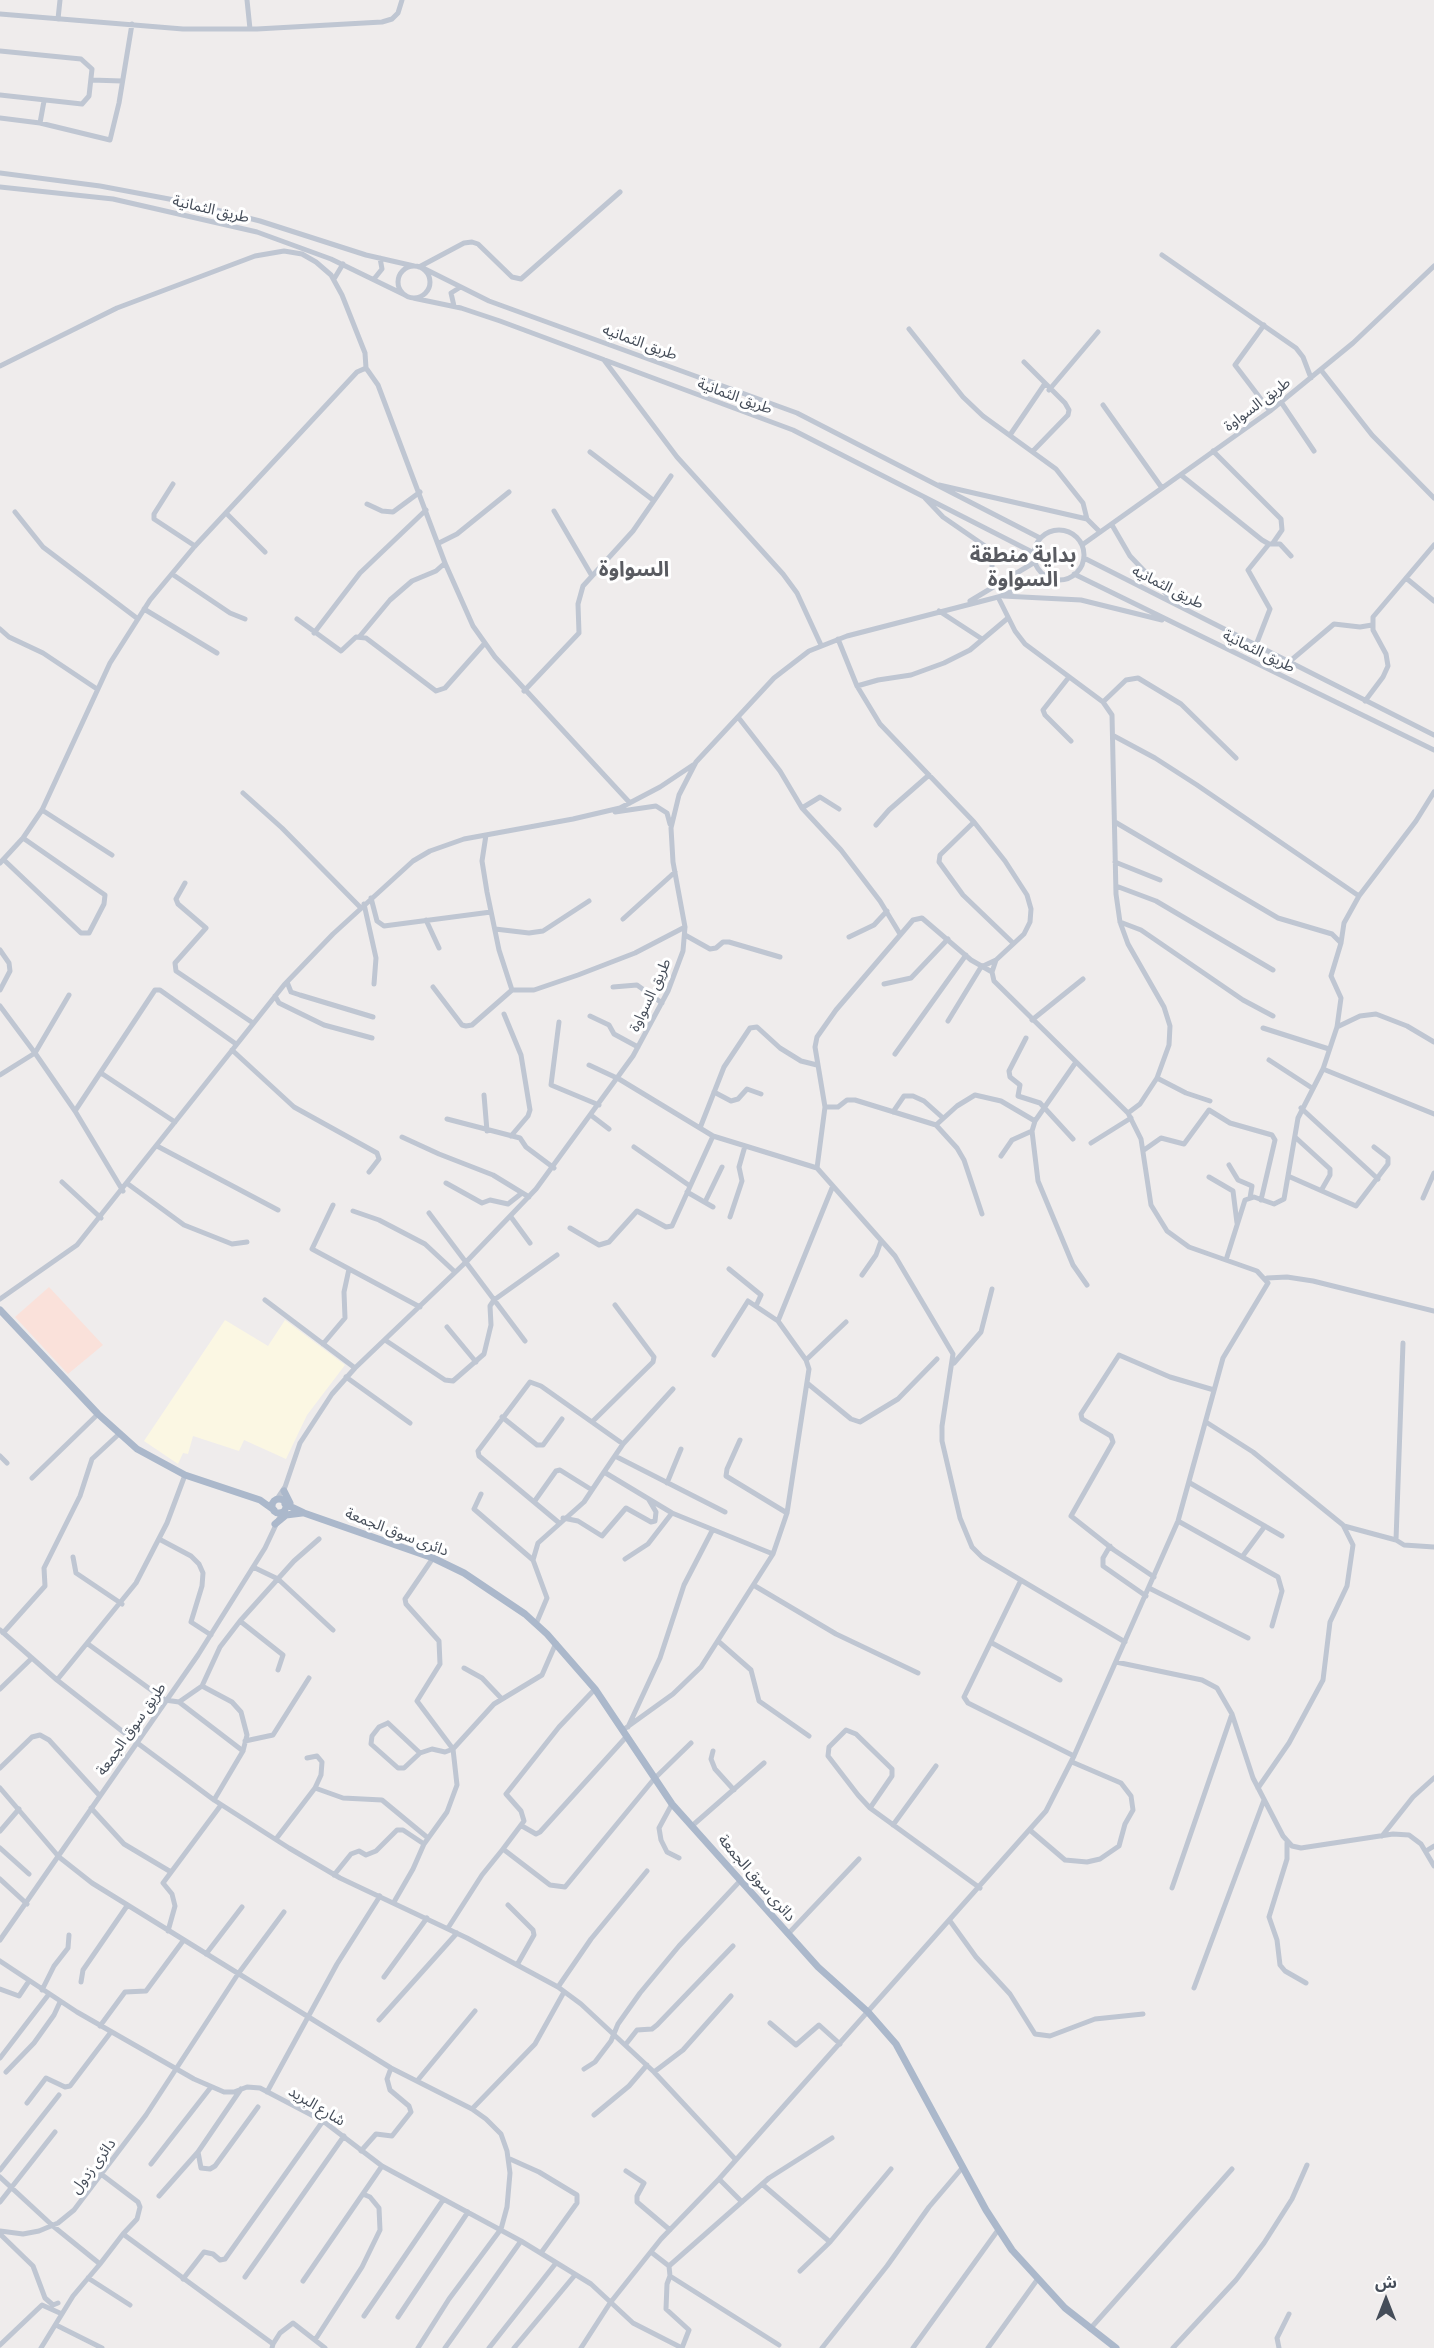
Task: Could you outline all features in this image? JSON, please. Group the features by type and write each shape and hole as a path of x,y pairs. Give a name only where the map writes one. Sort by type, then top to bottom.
{"main road":[{"path":"0,1310 119,1434 137,1449 185,1475"},
{"name":"دائرى سوق الجمعة","path":"185,1475 433,1558 491,1590 536,1624 556,1643 595,1689 626,1731 654,1779 672,1804 818,1967 868,2012 903,2054 998,2230 1037,2280 1090,2329 1116,2348"},
{"path":"274,1526 286,1515 300,1512 284,1489"}],"street":[{"path":"58,19 60,0"},
{"path":"247,0 250,29"},
{"path":"0,14 183,30 250,29 382,22 392,19 398,13 402,0"},
{"path":"0,118 40,123 110,140 132,24"},
{"path":"0,51 81,59 92,69 89,96 82,104 0,95"},
{"path":"91,80 122,81"},
{"path":"40,123 44,101"},
{"name":"طريق الثمانيه","path":"0,173 100,186 185,202 271,224 380,258 419,267 489,302 797,413 1040,538"},
{"name":"طريق الثمانية","path":"0,186 122,201 256,232 344,264 405,295"},
{"path":"419,267 429,277 428,288 421,296 413,298 405,295 399,289 398,278 402,271 419,267 464,243 478,244 512,277 521,279 620,192"},
{"path":"0,366 117,308 267,252 284,251 302,254 327,270 334,279 365,353 366,368 378,385 445,562 473,626 484,643 524,691 630,803"},
{"path":"1162,255 1264,325 1300,353 1311,378"},
{"path":"375,279 382,270 380,258"},
{"path":"334,279 344,264"},
{"name":"طريق السواوة","path":"1082,545 1270,411 1366,333 1433,268"},
{"path":"454,306 451,293 459,288"},
{"name":"طريق الثمانية","path":"413,298 454,306 793,430 1034,553"},
{"path":"1264,325 1235,365 1270,411"},
{"path":"909,329 963,397 992,424 1034,450 1056,469 1083,503 1087,519 1100,532"},
{"path":"1049,390 1098,332"},
{"path":"604,360 677,456 783,574 796,593 821,645"},
{"path":"1024,362 1049,390 1065,403 1069,413 1034,450"},
{"path":"23,838 105,895 104,904 89,933 81,933 2,861 23,838 42,810 97,689 120,645 144,609 195,546 357,372 366,368"},
{"path":"1321,370 1372,435 1434,498"},
{"path":"1010,435 1044,385"},
{"path":"1281,402 1314,451"},
{"path":"1103,405 1162,488"},
{"path":"1213,450 1281,519 1282,530 1248,570 1270,609 1256,645"},
{"path":"590,452 653,500"},
{"path":"1181,475 1271,544 1280,544 1292,555"},
{"path":"524,691 579,633 579,595 583,586 633,531 671,476"},
{"path":"932,483 1087,519"},
{"path":"173,484 154,517 156,521 195,546"},
{"path":"367,504 382,511 393,512 420,492"},
{"path":"438,543 457,534 509,492"},
{"path":"922,495 943,517 986,546 992,562 992,586"},
{"path":"314,633 360,573 426,510"},
{"path":"554,511 592,576"},
{"path":"15,512 43,547 138,619"},
{"path":"226,513 265,552"},
{"path":"1112,525 1130,556 1177,605"},
{"path":"1063,530 1074,535 1082,545 1084,558 1074,574 1061,579 1047,577 1035,562 1034,553 1040,538 1051,531 1063,530"},
{"path":"1365,701 1388,666 1386,654 1372,625 1373,617 1434,545"},
{"name":"طريق الثمانيه","path":"1084,558 1434,736"},
{"path":"297,619 341,651 360,636 390,600 412,581 436,571 445,562"},
{"path":"967,603 1035,562"},
{"path":"172,574 230,613 245,619"},
{"name":"طريق الثمانية","path":"1074,574 1434,750"},
{"name":"طريق السواوة","path":"284,1489 294,1456 307,1429 346,1377 467,1262 529,1197 554,1168 619,1079 638,1047 662,1003 680,961 685,927 675,872 671,831 678,795 696,762 794,661 821,645 967,603 1000,597 1047,577"},
{"path":"1406,578 1434,601"},
{"path":"1091,1143 1130,1115 1157,1078 1169,1045 1169,1018 1128,944 1120,922 1116,886 1114,736 1111,710 1026,644 1008,618 1000,597 1081,600 1147,618 1167,620"},
{"path":"144,609 217,653"},
{"path":"939,611 982,639"},
{"path":"857,686 929,670 965,653 1008,618"},
{"path":"1289,662 1334,624 1360,627 1372,625"},
{"path":"0,629 9,637 43,653 97,689"},
{"path":"360,636 436,691 445,688 484,643"},
{"path":"838,639 857,686 879,724 974,822 1005,861 1030,901 1030,922 996,960 981,967 948,1021"},
{"path":"1069,677 1044,710 1044,715 1071,741"},
{"path":"1103,702 1126,680 1138,678 1181,704 1236,758"},
{"path":"738,717 780,771 802,808 841,850 887,911 900,934"},
{"path":"1114,736 1197,785 1359,896"},
{"path":"1427,747 1434,736"},
{"path":"601,814 660,788 696,762"},
{"path":"876,825 889,810 929,776"},
{"path":"1226,1260 1245,1200 1250,1198 1274,1204 1284,1199 1302,1108 1323,1068 1337,1027 1341,998 1331,976 1341,943 1344,923 1359,896 1434,792"},
{"path":"243,793 362,906 376,958 375,984"},
{"path":"802,808 820,797 839,808"},
{"path":"0,1299 69,1253 123,1191 236,1044 287,982 362,906 402,870 430,851 464,839 656,806 667,813 671,831"},
{"path":"42,810 112,855"},
{"path":"974,822 940,855 939,862 963,895 1013,943"},
{"path":"1115,822 1278,918 1332,934 1341,943"},
{"path":"486,835 482,861 491,912 512,990"},
{"path":"1115,862 1160,880"},
{"path":"624,919 675,872"},
{"path":"185,883 176,899 178,904 206,928 175,963 176,972 253,1023"},
{"path":"1116,886 1156,901 1273,970"},
{"path":"371,898 379,924 384,926 491,912"},
{"path":"495,929 529,933 543,931 589,901"},
{"path":"849,937 874,925 887,911"},
{"path":"816,1168 825,1107 817,1065 815,1047 817,1037 836,1010 900,934 918,918 922,918 981,967 992,972 1000,989 1130,1115 1144,1150 1151,1205 1161,1224 1189,1247 1257,1270 1267,1278 1287,1277 1313,1281 1434,1311"},
{"path":"426,920 438,948"},
{"path":"1120,922 1141,930 1244,1000 1273,1016"},
{"path":"433,987 462,1025 472,1025 512,990 534,990 578,975 634,953 685,927"},
{"path":"685,935 710,949 716,948 723,942 729,942 780,957"},
{"path":"884,984 911,978 948,939"},
{"path":"0,950 9,963 10,972 0,990"},
{"path":"895,1054 966,955"},
{"path":"992,972 996,960"},
{"path":"1032,1020 1083,980"},
{"path":"287,982 291,992 373,1017"},
{"path":"613,987 637,985 662,1003"},
{"path":"75,1111 150,993 155,990 160,990 236,1044"},
{"path":"0,1076 35,1053 69,995"},
{"path":"275,996 279,1003 324,1025 372,1038"},
{"path":"0,1005 75,1111 123,1191"},
{"path":"504,1014 521,1055 530,1110 528,1116 511,1136"},
{"path":"1337,1027 1360,1016 1377,1014 1407,1026 1434,1042"},
{"path":"590,1016 609,1025 614,1034 638,1047"},
{"path":"559,1022 550,1085 599,1105"},
{"path":"700,1128 730,1056 750,1028 757,1027 780,1048 801,1061 817,1065"},
{"path":"1263,1028 1329,1049"},
{"path":"1026,1038 1010,1071 1010,1077 1020,1085 1021,1098 1031,1099 1045,1107 1074,1139"},
{"path":"232,1050 294,1107 377,1153 379,1159 369,1172"},
{"path":"1269,1060 1312,1088"},
{"path":"1076,1062 1035,1121 1032,1131 1038,1180 1078,1274 1087,1285"},
{"path":"589,1065 619,1079 713,1136 816,1168 895,1256 953,1354 954,1363 942,1434 960,1518 976,1553 1125,1642"},
{"path":"1323,1068 1434,1114"},
{"path":"101,1073 175,1122"},
{"path":"1157,1078 1210,1101"},
{"path":"714,1092 731,1101 738,1099 747,1089 761,1094"},
{"path":"484,1095 487,1131"},
{"path":"936,1125 971,1096 982,1095 1001,1101 1035,1121"},
{"path":"893,1112 900,1099 913,1096 924,1101 943,1118"},
{"path":"825,1107 838,1107 850,1099 936,1125 957,1148 964,1160 982,1214"},
{"path":"1302,1108 1378,1179"},
{"path":"1144,1150 1161,1138 1184,1144 1209,1110 1230,1123 1272,1136 1275,1140 1261,1200"},
{"path":"592,1116 609,1130"},
{"path":"447,1119 520,1138 526,1147 554,1168"},
{"path":"1001,1156 1012,1140 1032,1131"},
{"path":"570,1228 599,1245 609,1242 637,1211 669,1227 713,1136"},
{"path":"402,1137 493,1175 529,1197"},
{"path":"1295,1137 1329,1168 1330,1175 1322,1189"},
{"path":"157,1146 278,1210"},
{"path":"730,1217 742,1181 739,1167 746,1146"},
{"path":"1288,1176 1322,1189 1356,1206 1389,1161 1374,1147"},
{"path":"634,1148 713,1207"},
{"path":"1229,1166 1238,1180 1252,1186 1250,1198"},
{"path":"705,1202 722,1167"},
{"path":"1423,1198 1434,1173"},
{"path":"1209,1178 1228,1185 1233,1191 1237,1224"},
{"path":"62,1182 101,1218"},
{"path":"446,1183 482,1203 490,1200 508,1204 522,1193"},
{"path":"128,1184 184,1225 232,1244 247,1242"},
{"path":"778,1321 832,1188"},
{"path":"333,1205 314,1240 312,1249 420,1306"},
{"path":"353,1211 379,1220 425,1244 455,1272"},
{"path":"429,1213 525,1341"},
{"path":"511,1217 530,1243"},
{"path":"862,1275 881,1241"},
{"path":"385,1340 445,1380 453,1382 484,1354 490,1325 490,1306 494,1300 557,1255"},
{"path":"323,1344 345,1318 344,1292 349,1269"},
{"path":"729,1269 761,1295 756,1306"},
{"path":"581,2348 610,2303 651,2252 1031,1831 1052,1801 1073,1759 1178,1521 1223,1358 1266,1289 1267,1278"},
{"path":"954,1363 981,1332 992,1289"},
{"path":"265,1300 355,1368"},
{"path":"522,1826 540,1833 626,1731 673,1694 700,1667 755,1586 773,1554 787,1513 809,1369 806,1360 778,1321 748,1301 714,1355"},
{"path":"592,1422 653,1362 654,1357 615,1305"},
{"path":"806,1360 846,1322"},
{"path":"447,1327 476,1362"},
{"path":"1396,1540 1403,1342"},
{"path":"1154,1577 1071,1516 1113,1442 1111,1436 1080,1418 1116,1357 1122,1355 1170,1377 1214,1390"},
{"path":"807,1383 851,1419 860,1422 898,1399 937,1359"},
{"path":"346,1377 410,1423"},
{"path":"624,1444 535,1382 530,1382 481,1444 479,1456 534,1502 560,1520 578,1521 602,1536 626,1508 651,1522 655,1521 656,1512 648,1500"},
{"path":"533,1560 538,1542 560,1520 584,1502 624,1444 673,1389"},
{"path":"32,1478 98,1414"},
{"path":"502,1417 537,1445 543,1446 562,1419"},
{"path":"1206,1422 1253,1452 1343,1525 1396,1540 1404,1545 1434,1546"},
{"path":"119,1434 90,1462 80,1496 43,1570 45,1586 2,1631 57,1680 221,1805 334,1875 427,1918 558,1987 647,2064 736,2160"},
{"path":"740,1440 727,1468 726,1476 787,1513"},
{"path":"667,1483 681,1449"},
{"path":"0,1456 7,1463"},
{"path":"615,1456 725,1512"},
{"path":"534,1502 556,1471 560,1470 592,1490"},
{"path":"604,1472 672,1513 773,1554"},
{"path":"57,1680 122,1604 159,1539 185,1475"},
{"path":"1190,1483 1282,1536"},
{"path":"274,1526 284,1489"},
{"path":"481,1494 474,1509 533,1560 547,1598 536,1624"},
{"path":"625,1559 648,1544 672,1513"},
{"path":"1178,1521 1278,1577 1282,1591 1272,1626"},
{"path":"1258,1788 1289,1743 1323,1680 1331,1614 1347,1586 1352,1564 1353,1545 1343,1525"},
{"name":"طريق سوق الجمعة","path":"0,1940 211,1635 253,1567 274,1526"},
{"path":"1242,1557 1265,1526"},
{"path":"626,1731 660,1658 684,1585 712,1531"},
{"path":"159,1539 191,1556 199,1564 203,1573 202,1587 191,1622 211,1635"},
{"path":"178,1702 202,1686 220,1647 240,1621 319,1539"},
{"path":"1110,1546 1103,1558 1103,1566 1146,1596"},
{"path":"73,1557 76,1573 122,1604"},
{"path":"394,1902 426,1841 447,1812 454,1796 456,1774 453,1749 417,1701 440,1664 439,1641 406,1604 405,1599 433,1558"},
{"path":"253,1567 278,1579 333,1630"},
{"path":"1021,1580 992,1643 964,1693 965,1700 1121,1784 1131,1796 1133,1810 1123,1829 1119,1846 1100,1859 1087,1862 1065,1860 1031,1831"},
{"path":"755,1586 836,1634 918,1673"},
{"path":"1149,1588 1248,1638"},
{"path":"240,1621 283,1655 278,1670"},
{"path":"718,1641 751,1670 759,1701 809,1736"},
{"path":"420,1753 388,1723 379,1727 372,1736 371,1744 398,1768 404,1768 420,1753 428,1750 445,1752 453,1749 474,1724 501,1698 542,1675 556,1643"},
{"path":"992,1643 1060,1680"},
{"path":"88,1644 165,1700 178,1702 243,1751"},
{"path":"0,1689 32,1658"},
{"path":"1116,1662 1202,1680 1222,1694 1232,1714 1258,1788 1287,1843 1287,1859 1269,1917 1277,1940 1280,1965 1285,1971 1306,1983"},
{"path":"464,1668 482,1678 501,1698"},
{"path":"246,1741 273,1735 309,1678"},
{"path":"202,1686 232,1702 241,1712 245,1723 246,1741 243,1751 214,1800"},
{"path":"448,1929 482,1875 522,1826 524,1815 506,1798 507,1791 559,1727 595,1689"},
{"path":"1172,1888 1232,1714"},
{"path":"870,1808 892,1776 892,1769 856,1734 846,1730 830,1747 828,1756 831,1764 870,1808 980,1888"},
{"path":"0,1768 32,1737 40,1735 49,1740 100,1796"},
{"path":"503,1849 550,1885 565,1887 654,1779 691,1743"},
{"path":"713,1751 711,1759 715,1769 734,1790"},
{"path":"276,1839 315,1788 321,1775 322,1762 316,1756 307,1758"},
{"path":"693,1825 764,1763"},
{"path":"893,1824 936,1766"},
{"path":"1382,1836 1413,1797 1434,1778"},
{"path":"0,1788 59,1857 86,1879 391,2068 472,2109 486,2118 501,2134 510,2159 509,2197 501,2229 449,2299 418,2348"},
{"path":"315,1788 343,1798 382,1800 426,1841"},
{"path":"1194,1988 1264,1800"},
{"path":"672,1804 659,1828 660,1840 667,1852 679,1858"},
{"path":"168,1931 175,1906 171,1894 162,1884 221,1805"},
{"path":"91,1808 124,1844 171,1872"},
{"path":"0,1831 19,1809"},
{"path":"334,1875 351,1854 359,1851 366,1855 376,1851 397,1830 403,1830 426,1841"},
{"path":"1287,1843 1300,1848 1409,1834 1426,1851 1434,1866"},
{"path":"1426,1851 1434,1846"},
{"path":"0,1848 29,1874"},
{"path":"788,1934 859,1859"},
{"path":"558,1987 591,1939 647,1871"},
{"path":"0,1879 27,1904"},
{"path":"584,2069 595,2062 615,2036 618,2024 640,1993 679,1946 740,1881"},
{"path":"267,2092 307,2017 380,1896"},
{"path":"508,1905 533,1930 534,1935 517,1965"},
{"path":"81,1982 80,1974 127,1906"},
{"path":"206,1954 242,1907"},
{"name":"دائرى زدول","path":"0,2233 23,2234 53,2226 74,2210 176,2070 238,1974 284,1912"},
{"path":"384,1977 427,1918"},
{"path":"950,1921 976,1957 1010,1994 1035,2034 1050,2036 1095,2019 1143,2014"},
{"path":"379,2020 457,1933"},
{"path":"42,1990 54,1966 68,1948 69,1935"},
{"path":"100,2026 125,1992 146,1991 183,1941"},
{"path":"626,2044 637,2030 652,2029 657,2025 733,1946"},
{"name":"شارع البريد","path":"0,1961 60,2002 176,2070 210,2087 224,2092 255,2087 323,2121 382,2166 501,2229 541,2253 597,2289 633,2323 682,2348"},
{"path":"0,1989 19,1996 29,1981"},
{"path":"472,2109 535,2044 564,1992"},
{"path":"0,2058 49,1994"},
{"path":"654,2072 683,2050 731,1996"},
{"path":"6,2073 34,2043 54,2015 60,2002"},
{"path":"417,2081 475,2011"},
{"path":"770,2023 796,2045 819,2025 840,2044"},
{"path":"27,2103 46,2078 65,2087 70,2086 111,2032"},
{"path":"594,2115 629,2086 647,2064"},
{"path":"361,2151 376,2134 392,2136 411,2112 409,2106 390,2090 387,2079 391,2068"},
{"path":"151,2164 210,2087"},
{"path":"159,2196 198,2152 242,2089"},
{"path":"0,2170 59,2095"},
{"path":"198,2152 201,2168 210,2169 215,2166 258,2107"},
{"path":"183,2279 204,2252 225,2259 323,2121"},
{"path":"0,2202 55,2132"},
{"path":"245,2277 344,2136"},
{"path":"669,2266 762,2184 832,2138"},
{"path":"510,2159 540,2172 577,2195 577,2203 541,2253"},
{"path":"1173,2348 1236,2280 1264,2243 1292,2199 1307,2165"},
{"path":"303,2281 382,2166"},
{"path":"822,2348 882,2273 929,2207 963,2167"},
{"path":"800,2271 830,2242 891,2169"},
{"path":"1090,2329 1232,2169"},
{"path":"626,2171 644,2183 637,2196 637,2202 670,2230"},
{"path":"40,2348 88,2278 137,2219 140,2207 138,2202 101,2174"},
{"path":"0,2177 53,2226 100,2264"},
{"path":"719,2179 742,2202"},
{"path":"762,2184 830,2242"},
{"path":"315,2340 362,2267 380,2230 379,2208 370,2197 363,2194"},
{"path":"364,2316 443,2200"},
{"path":"398,2317 468,2212"},
{"path":"913,2348 998,2230"},
{"path":"0,2233 33,2266 45,2298 53,2305 58,2304"},
{"path":"123,2234 273,2346 280,2333 293,2323 325,2348"},
{"path":"445,2348 521,2241"},
{"path":"651,2252 669,2266 666,2309 689,2330 682,2348"},
{"path":"489,2348 556,2263"},
{"path":"514,2348 575,2275"},
{"path":"670,2276 778,2345"},
{"path":"88,2278 130,2305"},
{"path":"988,2348 1037,2280"},
{"path":"0,2345 42,2305 62,2314"},
{"path":"1279,2348 1277,2338 1289,2314"},
{"path":"56,2325 102,2348"}],"shaded area":[{"path":"49,1287 103,1345 68,1374 15,1317"},
{"path":"225,1320 268,1346 285,1320 345,1365 307,1415 286,1459 244,1440 239,1451 193,1436 188,1454 183,1453 178,1464 144,1441"}],"district":[{"name":"بداية منطقة السواوة","path":"1023,567"},
{"name":"السواوة","path":"634,569"}]}
